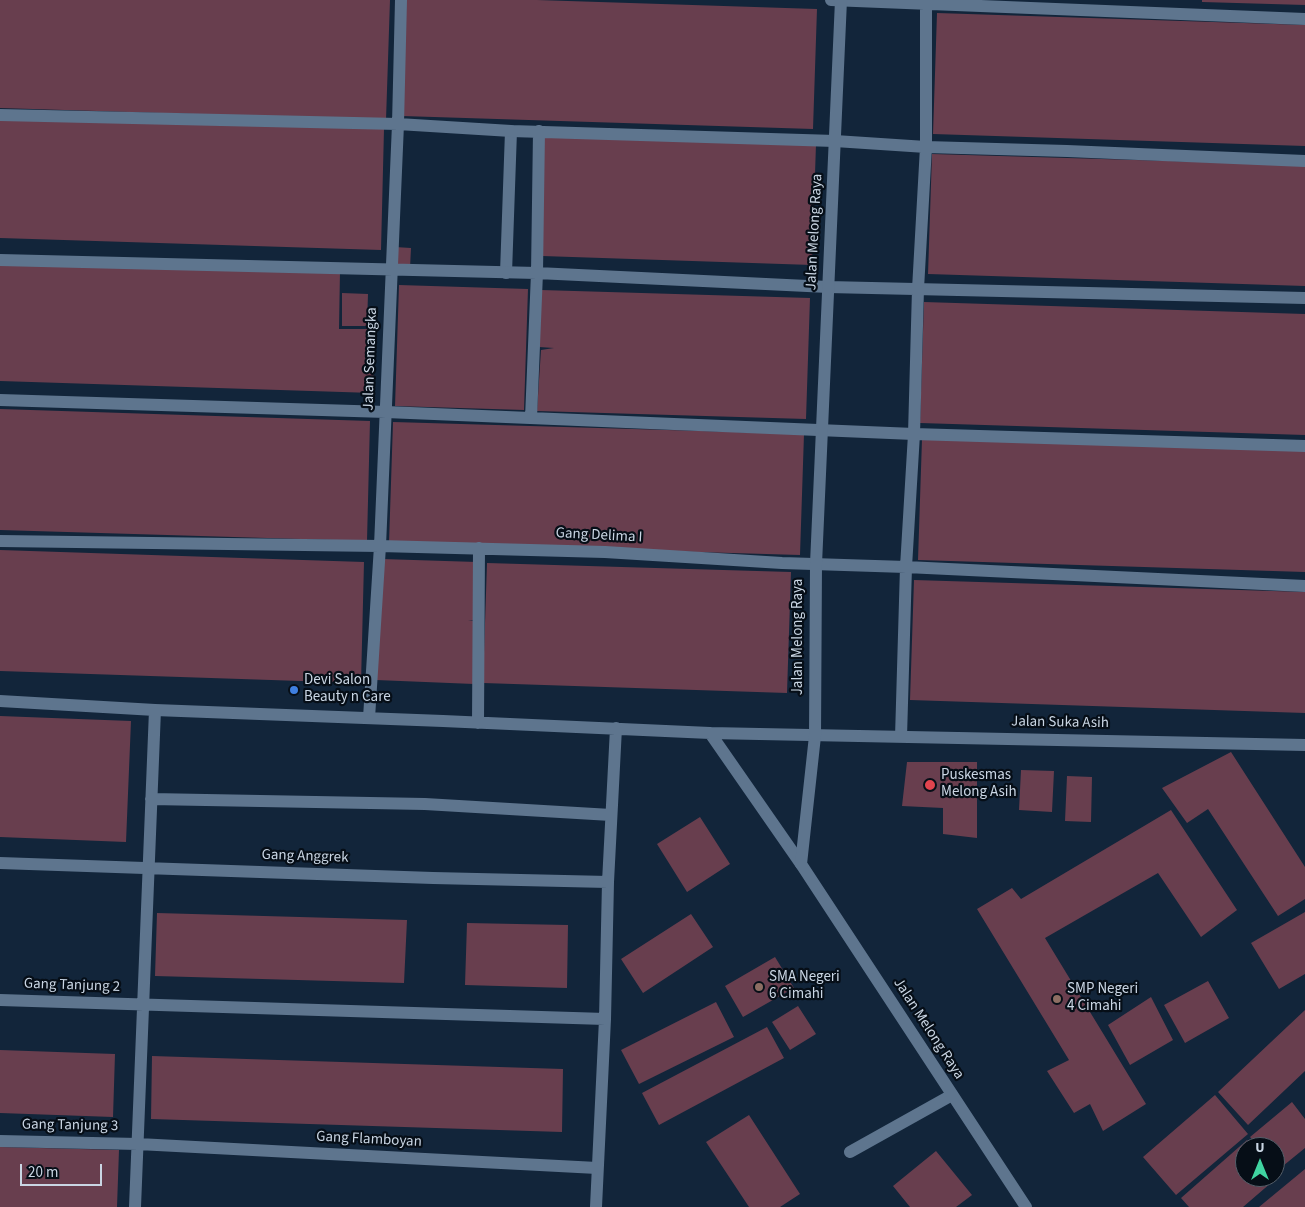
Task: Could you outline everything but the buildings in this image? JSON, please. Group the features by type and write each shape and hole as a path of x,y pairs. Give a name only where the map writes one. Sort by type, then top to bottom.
{"street":[{"name":"Jalan Semangka","path":"369,718 386,412 398,124 401,0"},
{"path":"831,0 926,2 1305,19"},
{"name":"Jalan Melong Raya","path":"841,0 816,564 815,736 801,864 1026,1207"},
{"path":"901,737 906,567 914,434 918,289 926,147 926,2"},
{"path":"0,115 398,124 511,131 835,141 926,147 1076,151 1305,161"},
{"path":"506,273 511,131"},
{"path":"531,418 537,273 539,131"},
{"path":"0,260 537,273 828,287 1305,298"},
{"path":"0,400 386,412 914,434 1305,446"},
{"name":"Gang Delima I","path":"0,541 380,546 605,552 816,564 1305,586"},
{"path":"478,722 479,548"},
{"name":"Jalan Suka Asih","path":"0,702 616,728 710,734 1305,745"},
{"path":"135,1207 155,710"},
{"path":"596,1207 605,1019 608,882 616,728"},
{"path":"710,734 801,864"},
{"path":"151,799 425,804 612,815"},
{"name":"Gang Anggrek","path":"0,863 608,882"},
{"name":"Gang Tanjung 2","path":"0,1000 605,1019"},
{"path":"850,1152 952,1095"},
{"name":"Gang Tanjung 3","path":"0,1141 138,1144"},
{"name":"Gang Flamboyan","path":"138,1144 597,1168"}],"place":[{"name":"Devi Salon Beauty n Care","path":"294,690"},
{"name":"Puskesmas Melong Asih","path":"930,785"},
{"name":"SMA Negeri 6 Cimahi","path":"759,987"},
{"name":"SMP Negeri 4 Cimahi","path":"1057,999"}]}
